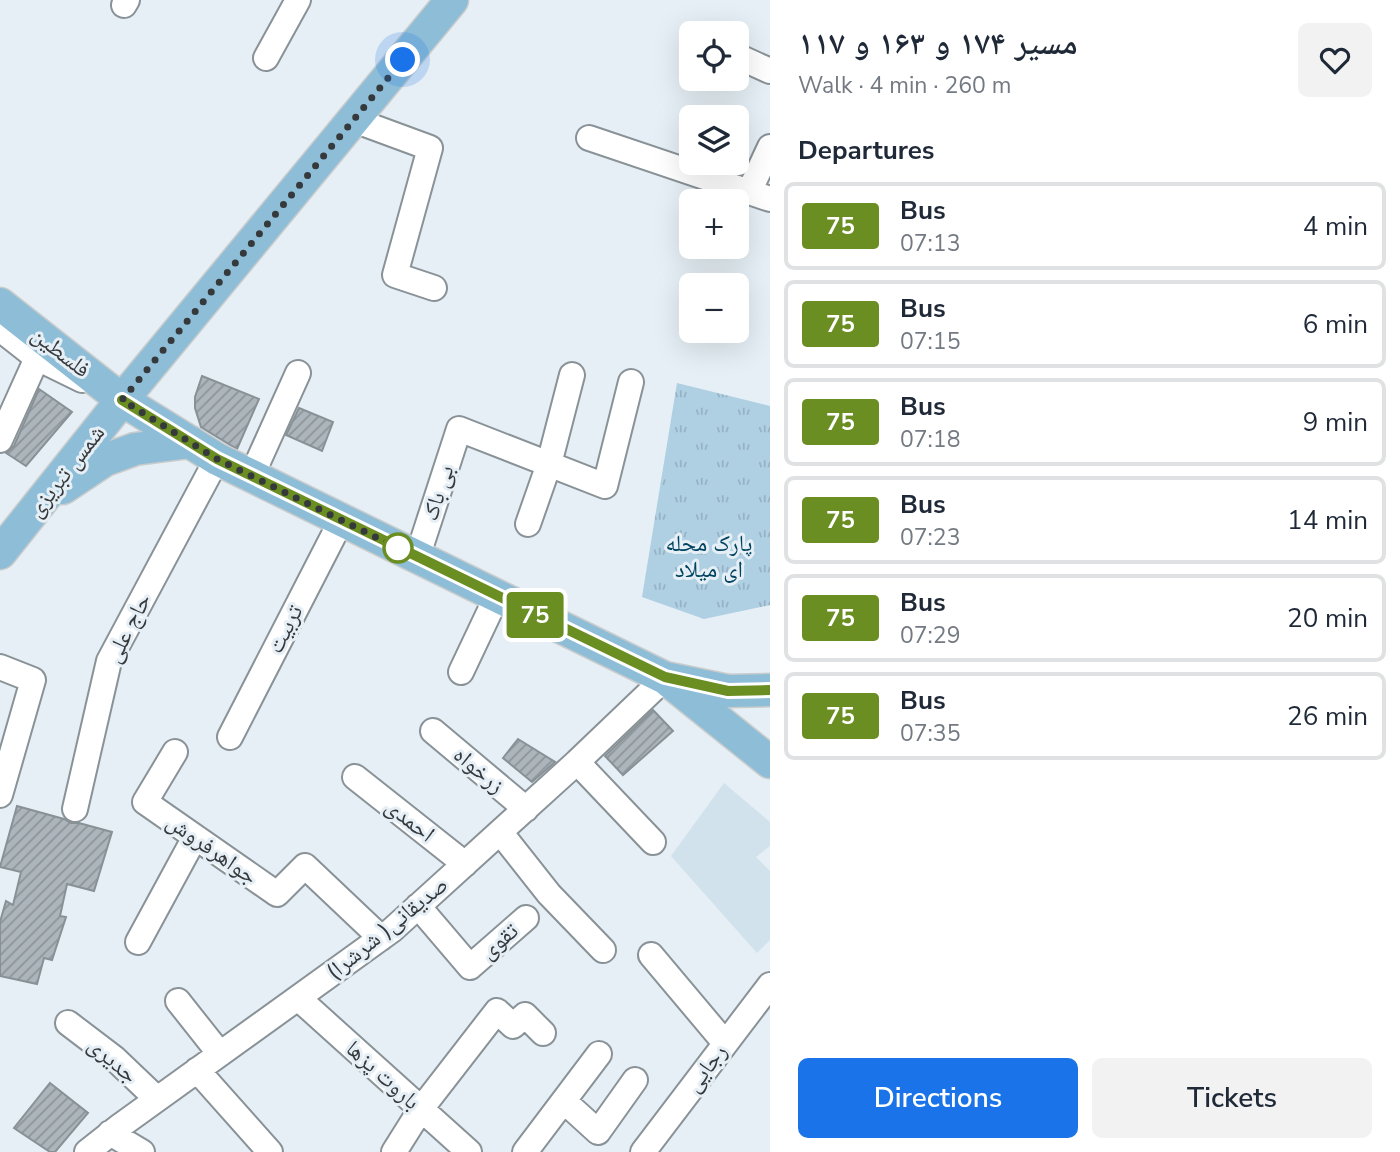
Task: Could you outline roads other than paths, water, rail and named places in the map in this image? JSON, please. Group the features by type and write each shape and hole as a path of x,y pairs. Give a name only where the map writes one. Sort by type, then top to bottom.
{"main road":[{"name":"شمس تبریزی","path":"0,553 122,400 452,0"},
{"name":"فلسطین","path":"0,304 122,400 217,459 665,677"},
{"path":"26,522 66,486 105,460 135,449 190,442"},
{"path":"665,677 728,691 770,690"},
{"path":"665,677 770,762"}],"street":[{"path":"266,58 298,0"},
{"path":"749,61 770,71"},
{"path":"354,120 430,148 395,275 434,288"},
{"path":"589,138 760,196 770,147"},
{"path":"0,329 37,358 122,400"},
{"path":"0,440 37,358"},
{"path":"252,475 298,373"},
{"path":"528,524 549,464 572,376"},
{"path":"549,464 605,486 631,382"},
{"name":"بی باک","path":"417,558 459,429 549,464"},
{"name":"حاج علی","path":"75,810 109,662 217,459"},
{"name":"تربیت","path":"230,737 341,521"},
{"path":"461,672 497,596"},
{"path":"0,667 33,680 0,795"},
{"name":"(شرشرا )صدیقانی","path":"87,1152 381,938 526,809 665,677"},
{"name":"زرخواه","path":"433,731 526,809"},
{"name":"جواهرفروش","path":"175,752 145,802 277,894 306,866 381,938"},
{"path":"577,762 653,842"},
{"name":"احمدی","path":"355,777 465,864"},
{"path":"500,832 550,894 603,950"},
{"path":"138,942 195,837"},
{"name":"تقوی","path":"418,906 470,967 526,918"},
{"path":"651,955 725,1043"},
{"name":"رجایی","path":"643,1152 770,985"},
{"name":"باروت پزها","path":"298,998 421,1109 457,1148"},
{"path":"178,1001 220,1054"},
{"path":"394,1152 421,1109 496,1011 513,1026 525,1015 543,1033"},
{"name":"جدیری","path":"68,1023 114,1058 157,1099"},
{"path":"525,1152 599,1054"},
{"path":"197,1070 270,1152"},
{"path":"565,1102 598,1132 635,1080"},
{"path":"110,1133 142,1152"}],"park label":[{"name":"پارک محله ای میلاد","path":"709,556"}]}
